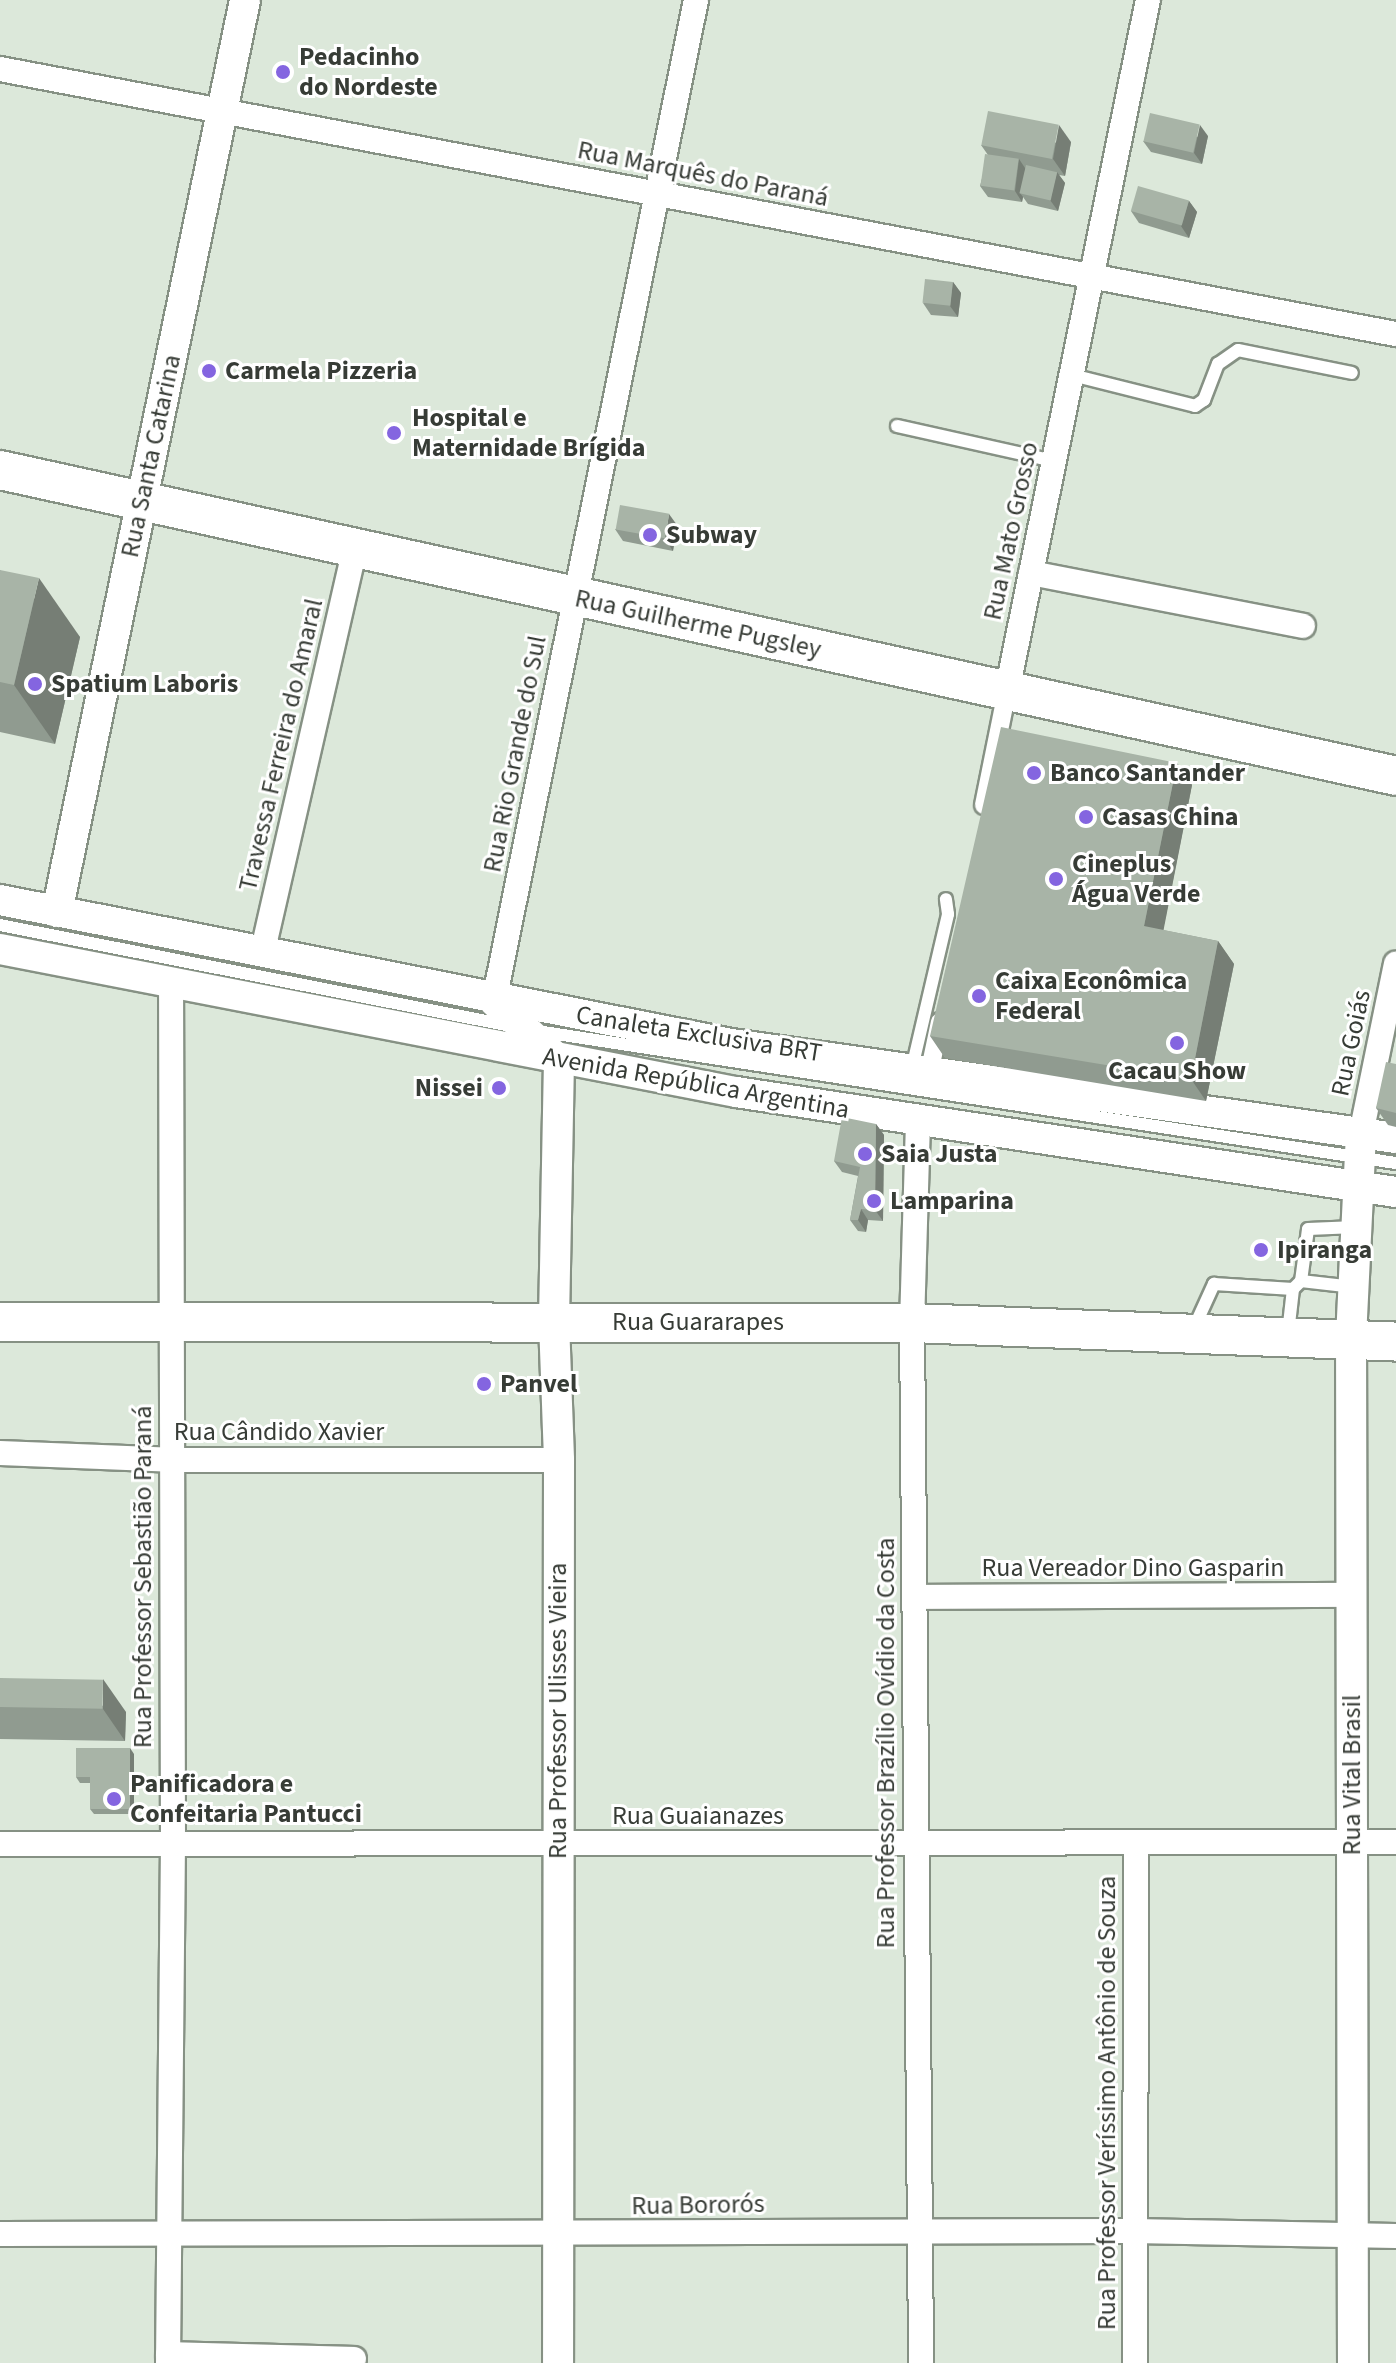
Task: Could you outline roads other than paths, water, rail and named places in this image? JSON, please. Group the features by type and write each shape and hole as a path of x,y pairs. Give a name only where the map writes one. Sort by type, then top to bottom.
{"main road":[{"name":"Rua Guilherme Pugsley","path":"0,470 1396,776"},
{"name":"Rua Guararapes","path":"0,1322 912,1323 1396,1342"}],"street":[{"name":"Rua Santa Catarina","path":"57,912 245,0"},
{"name":"Rua Rio Grande do Sul","path":"494,1001 696,0"},
{"name":"Rua Mato Grosso","path":"979,829 1148,0"},
{"name":"Rua Marquês do Paraná","path":"0,69 1396,334"},
{"name":"Travessa Ferreira do Amaral","path":"262,954 355,549"},
{"path":"1031,573 1303,626"},
{"path":"920,1073 967,890"},
{"name":"Avenida República Argentina","path":"0,900 494,1001 920,1073 1360,1159 1396,1192"},
{"name":"Avenida República Argentina","path":"0,949 559,1060 918,1122 1360,1159 1396,1138"},
{"name":"Rua Goiás","path":"1360,1159 1396,964"},
{"name":"Rua Professor Sebastião Paraná","path":"168,2359 173,1845 169,1322 171,983"},
{"path":"494,1001 559,1060"},
{"name":"Rua Professor Ulisses Vieira","path":"558,2363 559,1460 554,1322 559,1060"},
{"name":"Rua Professor Brazílio Ovídio da Costa","path":"918,1122 912,1323 913,1842 921,2363"},
{"name":"Rua Vital Brasil","path":"1353,2363 1351,1338 1360,1159"},
{"name":"Rua Cândido Xavier","path":"0,1453 171,1460 559,1460"},
{"name":"Rua Vereador Dino Gasparin","path":"914,1597 1352,1595"},
{"name":"Rua Guaianazes","path":"0,1844 1396,1842"},
{"name":"Rua Professor Veríssimo Antônio de Souza","path":"1135,2363 1136,1843"},
{"name":"Rua Bororós","path":"0,2234 558,2235 1133,2231 1396,2236"},
{"path":"168,2359 354,2359"}],"lane":[{"path":"1072,375 1195,406 1204,400 1218,364 1238,350 1352,373"},
{"path":"897,426 1054,461"},
{"path":"920,1073 948,914 946,899"},
{"name":"Canaleta Exclusiva BRT","path":"0,925 525,1029 1396,1163"},
{"path":"1288,1337 1308,1229 1356,1227"},
{"path":"1191,1333 1214,1284 1354,1287"}],"place":[{"name":"Pedacinho do Nordeste","path":"283,72"},
{"name":"Carmela Pizzeria","path":"209,371"},
{"name":"Hospital e Maternidade Brígida","path":"394,433"},
{"name":"Subway","path":"650,535"},
{"name":"Spatium Laboris","path":"35,684"},
{"name":"Banco Santander","path":"1034,773"},
{"name":"Casas China","path":"1086,817"},
{"name":"Cineplus Água Verde","path":"1056,879"},
{"name":"Caixa Econômica Federal","path":"979,996"},
{"name":"Cacau Show","path":"1177,1043"},
{"name":"Nissei","path":"499,1088"},
{"name":"Saia Justa","path":"865,1154"},
{"name":"Lamparina","path":"874,1201"},
{"name":"Ipiranga","path":"1261,1250"},
{"name":"Panvel","path":"484,1384"},
{"name":"Panificadora e Confeitaria Pantucci","path":"114,1799"}]}
